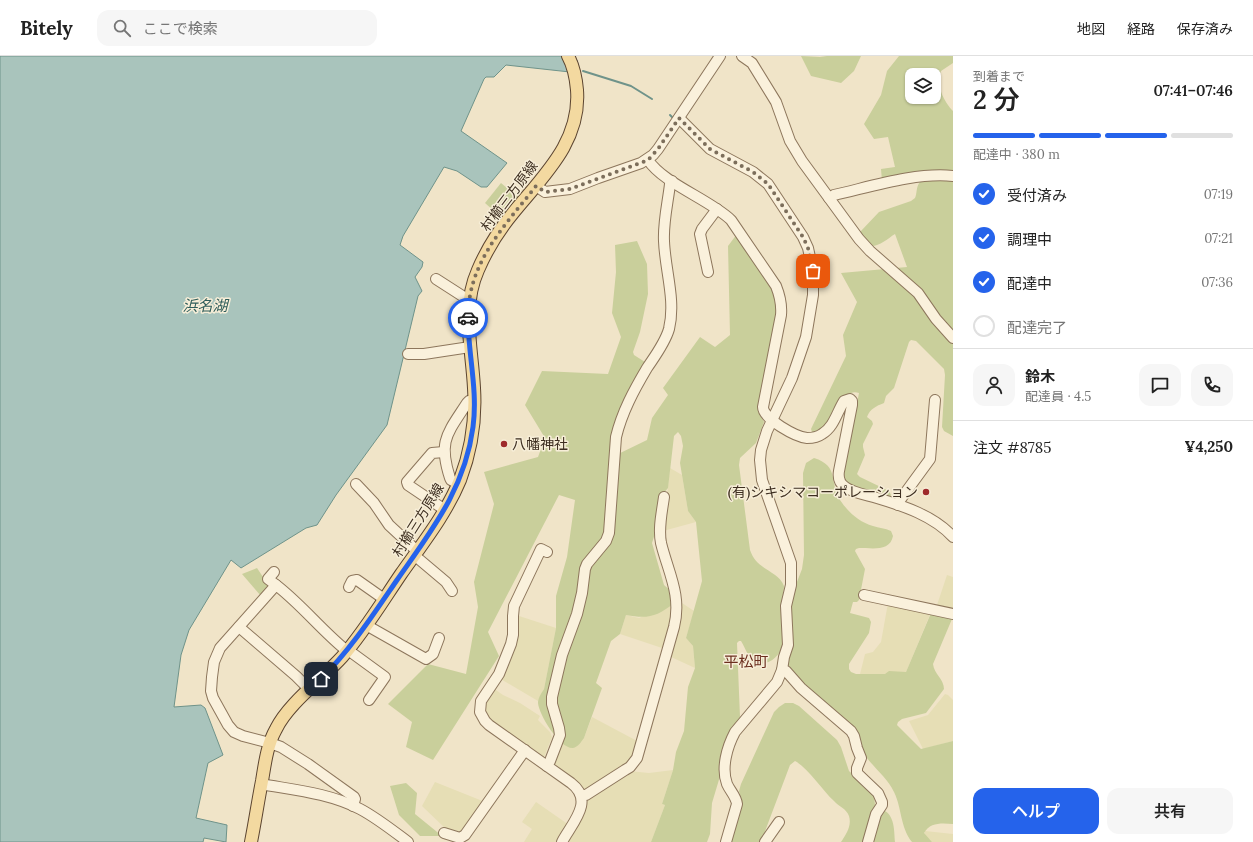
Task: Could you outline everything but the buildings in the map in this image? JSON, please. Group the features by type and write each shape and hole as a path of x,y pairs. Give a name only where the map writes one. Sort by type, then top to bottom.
{"main road":[{"name":"村櫛三方原線","path":"251,842 270,743 282,719 287,712 348,650 445,510 458,484 466,462 472,437 475,400 468,322 469,298 476,275 488,250 506,222 536,186 556,158 572,132 577,106 574,70 568,56"}],"street":[{"path":"742,56 755,67 776,102 787,134 798,154 829,198 865,245 918,293 936,319 953,338"},
{"path":"536,186 545,192 570,189 648,160 658,149 679,118 715,58"},
{"path":"679,118 710,149 753,172 768,184 797,227 808,248 814,283 809,323 797,365 761,450 761,470 765,489 789,556 792,570 791,585 786,606 788,641 782,670 773,687 735,732 731,740 725,760 725,772 728,784 737,804 726,842"},
{"path":"648,160 651,165 672,181 727,216 735,224 776,286 781,300 781,315 763,408 765,414 772,421 802,437 814,437 824,433 828,429 844,401 850,399 852,401 852,405 838,471 839,481 850,490 913,510 942,527 953,537"},
{"path":"829,198 834,195 905,179 930,176 953,176"},
{"path":"547,766 560,735 552,704 552,697 563,650 577,614 582,594 585,569 587,564 608,537 616,437 619,426 626,406 665,340 669,330 671,309 664,240 670,184 672,181"},
{"path":"708,272 700,234 702,228 717,209"},
{"path":"436,279 463,296 469,298"},
{"path":"408,354 424,354 470,347"},
{"path":"458,484 451,480 446,464 444,452 446,439 451,428 467,403 475,400"},
{"path":"898,505 930,458 935,400"},
{"path":"444,452 432,453 407,482 408,485 445,510"},
{"path":"356,484 374,503 389,525 415,553 446,582 452,591"},
{"path":"582,796 630,767 637,758 674,626 677,598 660,535 664,497"},
{"path":"547,552 541,549 516,601 513,611 512,640 499,674 484,697 480,707 482,717 485,721 576,786 582,796 582,806 562,842"},
{"path":"274,572 268,579 289,595 299,606 348,650 385,677 369,700"},
{"path":"349,588 352,581 357,580 384,599"},
{"path":"276,585 238,626 217,655 211,684 213,698 228,725 234,732 285,749 354,797 355,800 353,806"},
{"path":"864,596 953,614"},
{"path":"366,625 426,659 433,654 439,638"},
{"path":"238,626 310,690"},
{"path":"782,670 786,671 801,688 851,730 861,758 856,773 878,793 882,802 876,814 868,842"},
{"path":"444,833 460,838 465,835 525,750"},
{"path":"261,784 319,795 353,806 378,819 408,842"},
{"path":"765,842 779,822"}],"shaded area":[{"path":"670,468 682,475 688,511 696,522 663,531"},
{"path":"947,575 953,577 953,611 936,608"},
{"path":"679,601 694,611 686,638 693,646 695,668 669,656"},
{"path":"674,603 665,649 620,634 626,615 639,618"},
{"path":"888,603 931,612 906,672 860,674 865,654 873,652 881,642"},
{"path":"516,615 556,628 544,689 538,701 499,678"},
{"path":"493,688 540,716 538,720 550,732 552,737 543,760 484,716 486,698"},
{"path":"945,694 953,700 953,741 923,749 909,721 928,715"},
{"path":"592,717 639,742 632,761 583,791 553,764 561,743 584,738"},
{"path":"673,770 662,804 665,805 651,842 565,842 585,800 629,771 649,773"},
{"path":"435,782 485,802 462,835 445,828 422,806"},
{"path":"536,802 569,825 559,842 524,842 532,829 522,822"},
{"path":"925,831 953,834 953,842 932,842 925,836"}],"green space":[{"path":"801,56 861,56 854,71 841,83 811,76"},
{"path":"899,56 953,56 953,63 941,71 941,68 905,68 905,104 941,104 941,92 946,103 953,111 953,172 882,181 881,169 895,167 888,137 874,139 864,124 881,95 887,71"},
{"path":"953,179 953,436 944,431 942,427 945,375 944,369 916,341 911,340 909,342 894,388 886,396 884,403 874,408 867,417 873,424 863,444 865,455 857,474 860,477 889,491 891,495 890,497 851,488 842,479 859,393 853,392 839,404 824,428 814,433 811,429 846,356 843,335 857,302 841,273 907,267 895,234 880,244 870,246 860,234 861,231 879,212 911,201 915,198 918,186 923,180"},
{"path":"501,183 519,198 502,218 485,203"},
{"path":"737,234 773,288 778,307 760,413 764,422 756,443 740,458 739,465 750,550 757,562 777,577 784,586 781,605 783,645 776,657 768,662 760,663 755,662 750,658 741,641 737,643 740,717 712,803 710,834 707,842 651,842 665,805 662,804 673,770 676,752 684,731 688,687 695,668 693,646 686,638 702,581 696,522 688,511 680,463 683,446 681,436 678,432 674,436 668,488 663,494 657,527 652,543 664,585 672,592 674,603 668,608 652,616 640,617 626,615 620,634 611,641 596,683 602,688 584,738 578,745 573,748 568,747 556,737 546,723 538,703 544,689 556,628 556,596 567,557 575,500 559,495 488,632 499,656 433,760 406,747 412,722 388,704 428,664 466,674 478,607 474,582 494,504 484,472 538,457 545,438 525,405 542,371 608,374 621,337 612,313 616,272 615,245 637,241 647,264 648,294 640,332 633,352 634,355 645,362 645,365 612,457 647,440 652,418 668,395 663,388 700,337 715,347 730,335 728,246"},
{"path":"814,458 822,461 831,470 837,494 850,512 868,524 891,531 893,536 888,545 884,547 859,548 855,551 865,569 859,600 857,602 853,602 850,613 869,618 871,622 869,633 849,664 849,669 851,672 856,674 885,674 889,671 906,672 931,613 951,617 952,619 933,664 935,671 944,685 944,689 926,713 902,719 897,725 921,749 953,741 953,824 933,825 927,829 924,833 932,842 912,842 905,830 897,798 891,786 863,753 860,747 803,686 787,666 790,600 802,569 804,555 803,473 806,463"},
{"path":"257,568 265,580 271,584 261,596 242,574"},
{"path":"785,703 793,703 799,706 837,740 841,747 849,771 874,795 875,805 864,842 841,842 847,833 850,823 848,813 829,796 800,764 795,761 790,765 761,842 731,842 742,804 739,791 741,784 774,712"},
{"path":"406,783 417,793 415,814 442,836 420,836 399,815 390,786"},
{"path":"883,810 887,812 892,819 895,842 871,842 879,815"}],"water":[{"name":"浜名湖","path":"0,56 564,56 577,60 579,73 506,65 494,77 486,77 484,79 461,131 507,163 487,187 481,187 457,171 444,167 403,236 400,245 423,262 422,267 415,277 422,291 418,296 387,425 336,495 317,525 306,528 241,568 231,560 189,630 181,655 174,707 201,705 205,708 223,755 208,763 196,818 227,825 226,842 204,838 203,842 0,842"}],"waterway":[{"path":"583,71 631,86 652,99"}],"way so far":[{"path":"468,318 471,290 478,270 488,250 506,222 536,186 545,192 570,189 642,163 648,160 658,149 679,118 710,149 753,172 768,184 803,237 808,248 813,271"}],"place":[{"name":"八幡神社","path":"504,444"},
{"name":"(有)シキシマコーポレーション","path":"926,492"}],"district":[{"name":"平松町","path":"746,662"}],"route":[{"path":"321,679 342,657 360,634 445,510 460,479 472,437 475,400 468,318"}]}
